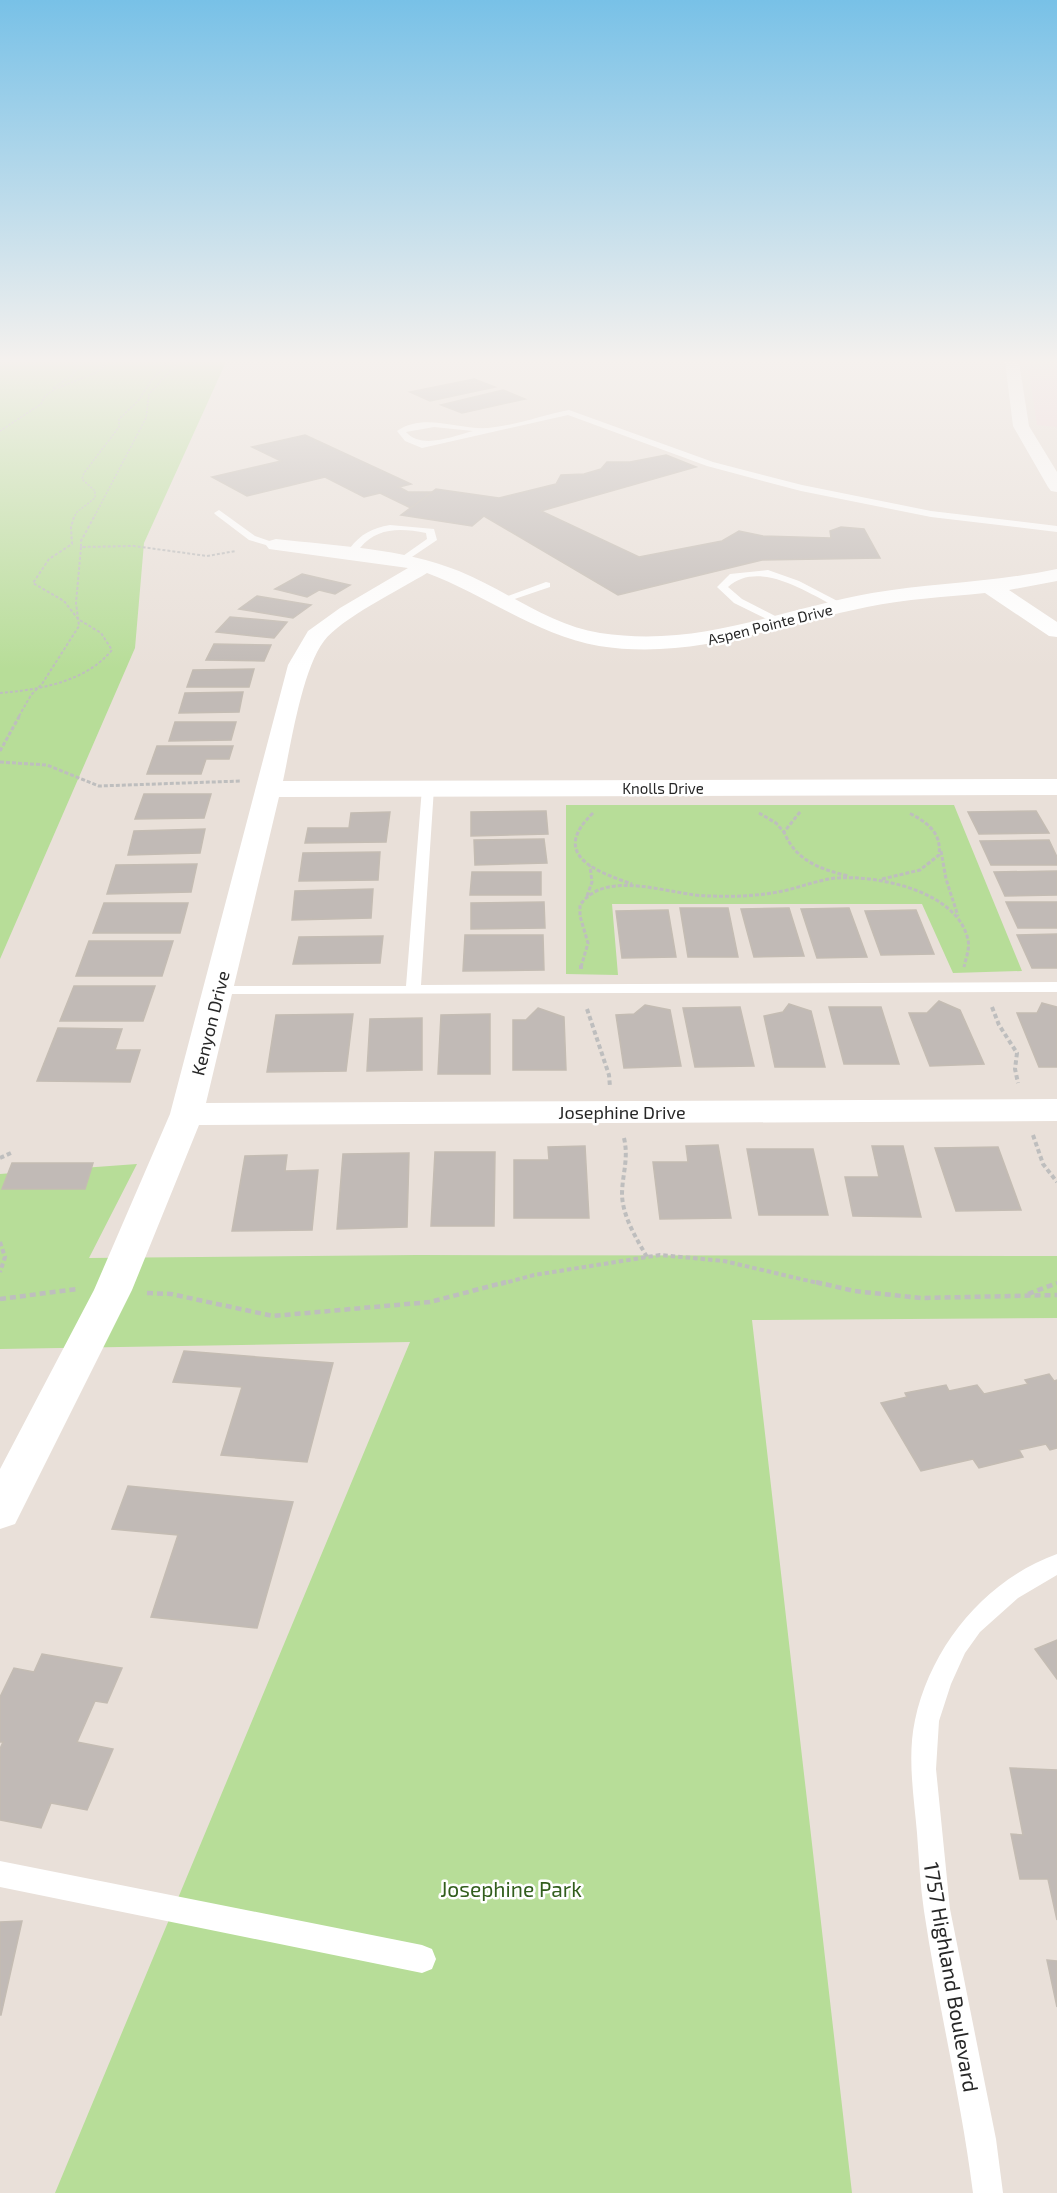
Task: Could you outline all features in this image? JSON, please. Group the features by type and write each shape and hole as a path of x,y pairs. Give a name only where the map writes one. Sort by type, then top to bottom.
{"street":[{"path":"1044,464 1057,487"},
{"name":"Aspen Pointe Drive","path":"276,545 356,552 414,563 454,576 555,628 598,640 628,642 700,642 871,600 1034,581 1057,575"},
{"name":"Kenyon Drive","path":"0,1511 113,1290 187,1114 299,665 316,636 414,563"},
{"path":"990,586 1057,631"},
{"name":"Knolls Drive","path":"269,785 428,788 1057,787"},
{"name":"Josephine Drive","path":"187,1114 1041,1110"}],"lane":[{"path":"711,464 801,488 931,514 1057,529"},
{"path":"219,513 252,538 276,545"},
{"path":"356,552 355,548 361,539 374,531 402,525 431,531 432,540 414,563"},
{"path":"781,623 738,601 722,587 734,576 768,573 795,583 842,606"},
{"path":"499,601 546,585"},
{"path":"413,990 428,788"},
{"path":"218,991 1057,987"},
{"name":"1757 Highland Boulevard","path":"988,2193 981,2139 937,1909 924,1769 927,1720 939,1683 957,1646 972,1625 1010,1591 1057,1564"},
{"path":"0,1874 422,1959"}],"path":[{"path":"0,693 37,688 101,663 112,650 101,633 78,619 64,601 33,583 48,559 72,544 70,523 79,510 95,498 95,491 82,479 91,464"},
{"path":"0,752 31,695 79,626 76,603 81,541 120,464"},
{"path":"81,548 134,546 207,556 276,545"},
{"path":"0,762 54,767 87,783 99,786 269,785"},
{"path":"808,808 793,818 784,832 795,854 816,867 855,878"},
{"path":"902,810 916,816 935,831 940,840 949,891 968,941 964,966 970,987"},
{"path":"599,811 592,813 576,831 575,846 578,855 590,866 615,879 636,886 681,894 724,896 766,894 833,878 875,880 918,891 948,909 960,920"},
{"path":"875,880 908,875 923,869 933,862 940,849"},
{"path":"587,897 592,882 590,866"},
{"path":"810,883 821,875 816,867"},
{"path":"636,886 606,887 587,897 579,906 578,913 589,946 581,962 587,1017 609,1075 611,1094 628,1160 623,1186 627,1217 647,1257"},
{"path":"987,987 999,1025 1017,1053 1015,1069 1024,1094 1041,1110 1043,1164 1057,1182"},
{"path":"0,1158 13,1152"},
{"path":"0,1242 6,1251 4,1267 0,1272"},
{"path":"0,1299 84,1288 171,1294 273,1316 430,1302 534,1275 660,1255 724,1262 854,1291 921,1298 1057,1295"},
{"path":"1025,1296 1057,1283"}],"green space":[{"path":"0,464 180,464 144,543 135,648 0,959"},
{"path":"566,805 954,805 1022,971 953,973 922,904 612,904 618,975 566,974"},
{"name":"Josephine Park","path":"137,1164 89,1258 417,1255 1057,1256 1057,1318 752,1320 852,2193 55,2193 410,1342 0,1349 0,1174"}],"building":[{"path":"267,464 368,464 411,484 399,487 408,492 432,492 411,508 380,493 364,497 325,477 247,496 212,477"},
{"path":"605,464 689,464 696,467 541,511 639,557 722,541 739,531 763,536 831,538 830,531 841,527 864,529 880,558 762,560 618,595 484,516 472,526 401,515 436,489 499,498 556,484 561,475 584,474 601,469"},
{"path":"302,574 350,585 335,594 319,590 307,597 275,589"},
{"path":"257,596 311,605 293,618 239,609"},
{"path":"230,617 287,622 274,638 216,632"},
{"path":"214,644 271,645 264,661 206,660"},
{"path":"254,669 249,687 187,687 193,670"},
{"path":"243,692 239,712 179,713 185,693"},
{"path":"175,722 236,722 231,740 169,741"},
{"path":"157,746 233,746 229,759 206,759 201,774 147,774"},
{"path":"144,794 211,794 204,818 135,819"},
{"path":"546,811 548,834 471,836 471,812"},
{"path":"1036,811 1049,833 979,834 968,812"},
{"path":"390,812 386,842 305,843 308,828 349,828 351,813"},
{"path":"205,829 200,853 128,855 134,831"},
{"path":"544,839 547,863 475,865 474,840"},
{"path":"1049,840 1057,857 1057,865 991,865 980,841"},
{"path":"380,852 378,880 299,881 303,853"},
{"path":"197,864 191,892 107,894 116,865"},
{"path":"1057,871 1057,895 1005,896 994,872"},
{"path":"472,872 541,872 541,895 470,895"},
{"path":"373,889 371,918 292,920 295,891"},
{"path":"544,902 545,928 471,929 471,903"},
{"path":"1006,902 1057,902 1057,928 1018,928"},
{"path":"104,903 188,903 180,933 93,933"},
{"path":"680,908 728,908 738,957 688,957"},
{"path":"789,908 804,956 754,957 741,909"},
{"path":"849,908 867,957 817,958 801,909"},
{"path":"668,910 676,957 622,958 616,911"},
{"path":"916,910 934,954 881,955 865,911"},
{"path":"1057,934 1057,968 1032,968 1017,935"},
{"path":"465,935 543,935 544,970 463,971"},
{"path":"383,936 380,963 293,964 299,937"},
{"path":"89,941 173,941 162,976 76,976"},
{"path":"74,986 155,986 143,1021 60,1021"},
{"path":"939,1001 960,1010 984,1064 930,1066 909,1013 927,1013"},
{"path":"1042,1003 1057,1007 1057,1067 1039,1067 1017,1013 1037,1013"},
{"path":"789,1004 811,1011 825,1067 775,1067 764,1016 783,1012"},
{"path":"645,1005 670,1010 681,1066 624,1068 616,1015 634,1014"},
{"path":"740,1007 754,1066 695,1067 683,1008"},
{"path":"829,1007 881,1007 899,1064 844,1064"},
{"path":"538,1008 564,1017 566,1070 513,1070 513,1020 526,1020"},
{"path":"353,1014 346,1071 267,1072 276,1015"},
{"path":"490,1014 490,1074 438,1074 441,1015"},
{"path":"422,1018 422,1070 367,1071 370,1019"},
{"path":"58,1028 122,1029 115,1050 140,1050 130,1082 37,1081"},
{"path":"718,1145 731,1218 660,1219 653,1162 688,1162 686,1146"},
{"path":"585,1146 589,1218 514,1218 514,1160 549,1160 548,1147"},
{"path":"872,1146 903,1146 921,1217 853,1216 845,1177 879,1177"},
{"path":"998,1147 1021,1210 956,1211 935,1148"},
{"path":"747,1149 813,1149 828,1215 759,1215"},
{"path":"435,1152 495,1152 494,1226 431,1226"},
{"path":"409,1153 407,1227 337,1229 343,1154"},
{"path":"287,1155 285,1171 318,1170 312,1230 232,1231 245,1156"},
{"path":"12,1163 93,1163 85,1189 2,1189"},
{"path":"184,1351 333,1363 307,1462 221,1455 242,1387 173,1382"},
{"path":"1049,1374 1054,1381 1057,1380 1057,1448 1050,1450 1046,1444 1019,1450 1023,1457 979,1468 973,1459 921,1471 881,1403 907,1397 905,1393 946,1385 949,1391 977,1385 984,1394 1028,1384 1025,1380"},
{"path":"128,1486 293,1502 257,1628 151,1617 178,1535 112,1529"},
{"path":"1057,1640 1057,1679 1035,1649"},
{"path":"42,1654 122,1668 107,1703 95,1701 77,1742 113,1749 87,1810 51,1803 41,1828 0,1820 0,1749 3,1742 0,1742 0,1697 14,1668 34,1672"},
{"path":"1010,1768 1057,1770 1057,1920 1048,1879 1020,1879 1011,1834 1023,1835"},
{"path":"22,1921 1,2015 0,2015 0,1922"},
{"path":"1047,1960 1057,1961 1057,2007"}]}
